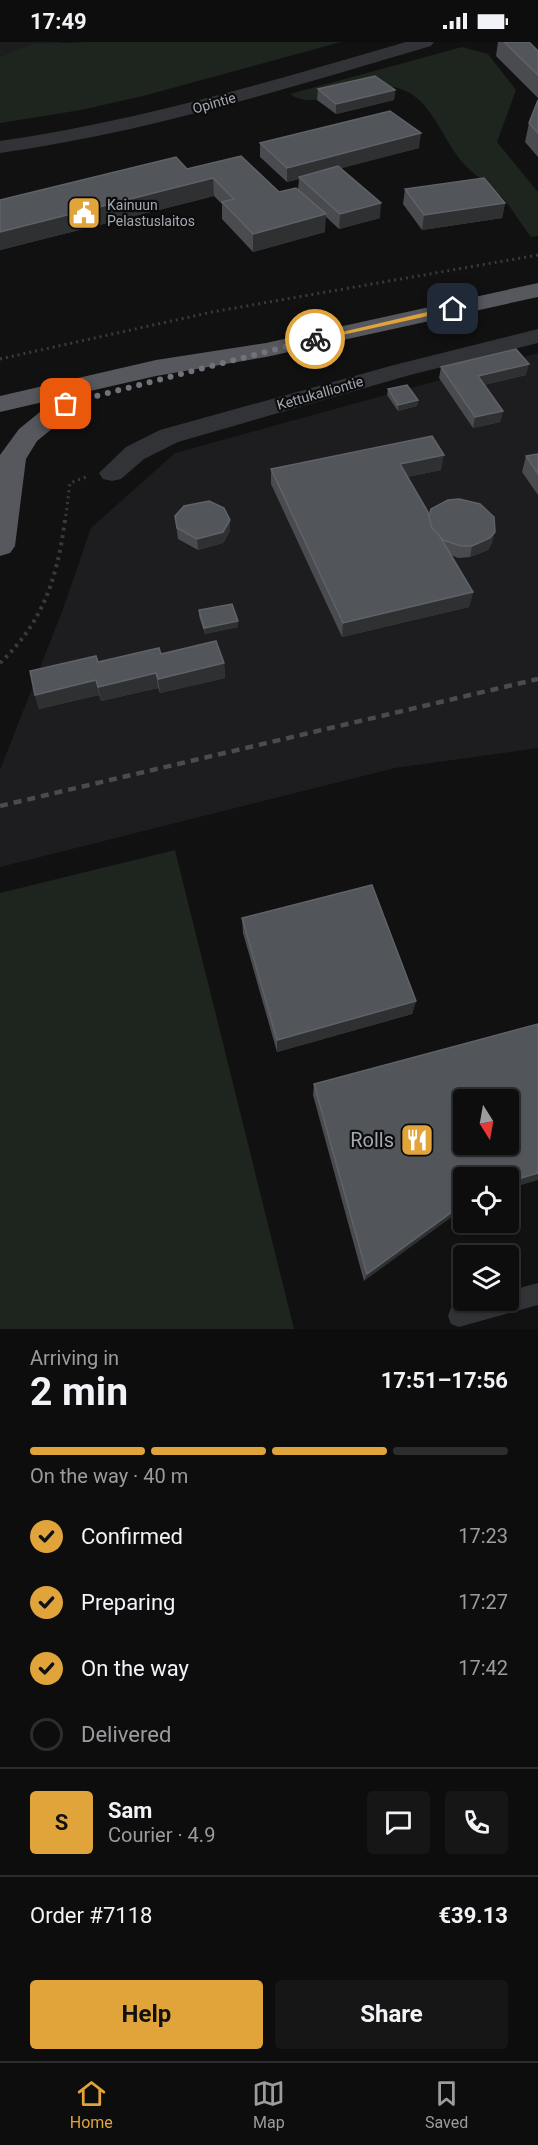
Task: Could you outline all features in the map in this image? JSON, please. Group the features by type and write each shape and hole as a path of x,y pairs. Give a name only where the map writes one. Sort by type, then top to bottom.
{"highway":[{"path":"0,404 156,368 266,350 538,290"},
{"path":"0,419 160,382 266,350"},
{"path":"0,397 39,395"},
{"path":"0,546 12,458 28,435 66,404"}],"street":[{"name":"Opintie","path":"0,147 73,136 183,112 425,42"},
{"name":"Kettukalliontie","path":"112,473 135,453 169,436 402,370 538,336"}],"lane":[{"path":"459,1316 538,1294"}],"path":[{"path":"0,359 224,310 538,255"},
{"path":"0,663 22,640 43,610 58,573 70,483 85,477 112,473"}],"shaded area":[{"path":"0,42 64,42 0,58"},
{"path":"341,42 143,96 81,110 0,123 0,57 33,44"},
{"path":"462,47 488,54 516,90 497,142 538,192 538,236 531,237 501,196 471,172 453,150 429,111 407,92 392,87 374,86 310,100 300,99 290,94"},
{"path":"538,353 538,748 395,768 0,867 0,770 63,609 91,528 175,453"},
{"path":"175,850 294,1329 0,1329 0,893"}],"building":[{"path":"504,42 529,42 538,51 538,75"},
{"path":"375,76 395,90 336,104 318,89"},
{"path":"538,100 538,133 529,123"},
{"path":"390,111 421,133 287,168 260,143"},
{"path":"241,156 279,192 296,188 326,214 253,234 222,202 234,199 213,178 0,232 0,200 176,157 187,169"},
{"path":"338,166 381,203 340,214 299,177"},
{"path":"484,178 505,203 424,215 405,189"},
{"path":"516,349 529,364 478,376 503,411 475,417 441,367"},
{"path":"407,385 418,400 398,405 388,389"},
{"path":"432,436 444,455 400,464 428,512 432,528 439,535 473,592 343,623 271,469"},
{"path":"538,454 538,474 526,456"},
{"path":"459,499 480,504 494,517 495,532 490,538 472,546 461,546 443,540 432,528 429,517 431,509 448,500"},
{"path":"209,501 224,508 230,520 223,532 197,539 177,528 175,516 184,506"},
{"path":"232,604 238,621 204,628 199,610"},
{"path":"216,641 224,663 158,679 156,673 98,687 96,680 35,695 30,671 96,656 98,662 159,648 161,654"},
{"path":"372,885 416,1001 277,1040 242,918"},
{"path":"538,1024 538,1173 519,1179 519,1167 453,1167 453,1211 367,1274 314,1084"}],"railway":[{"path":"0,806 538,679"}],"way so far":[{"path":"66,404 160,382 266,350 315,339"}],"place":[{"name":"Kainuun Pelastuslaitos","path":"84,213"},
{"name":"Rolls","path":"417,1140"}],"route":[{"path":"315,339 453,309"}]}
